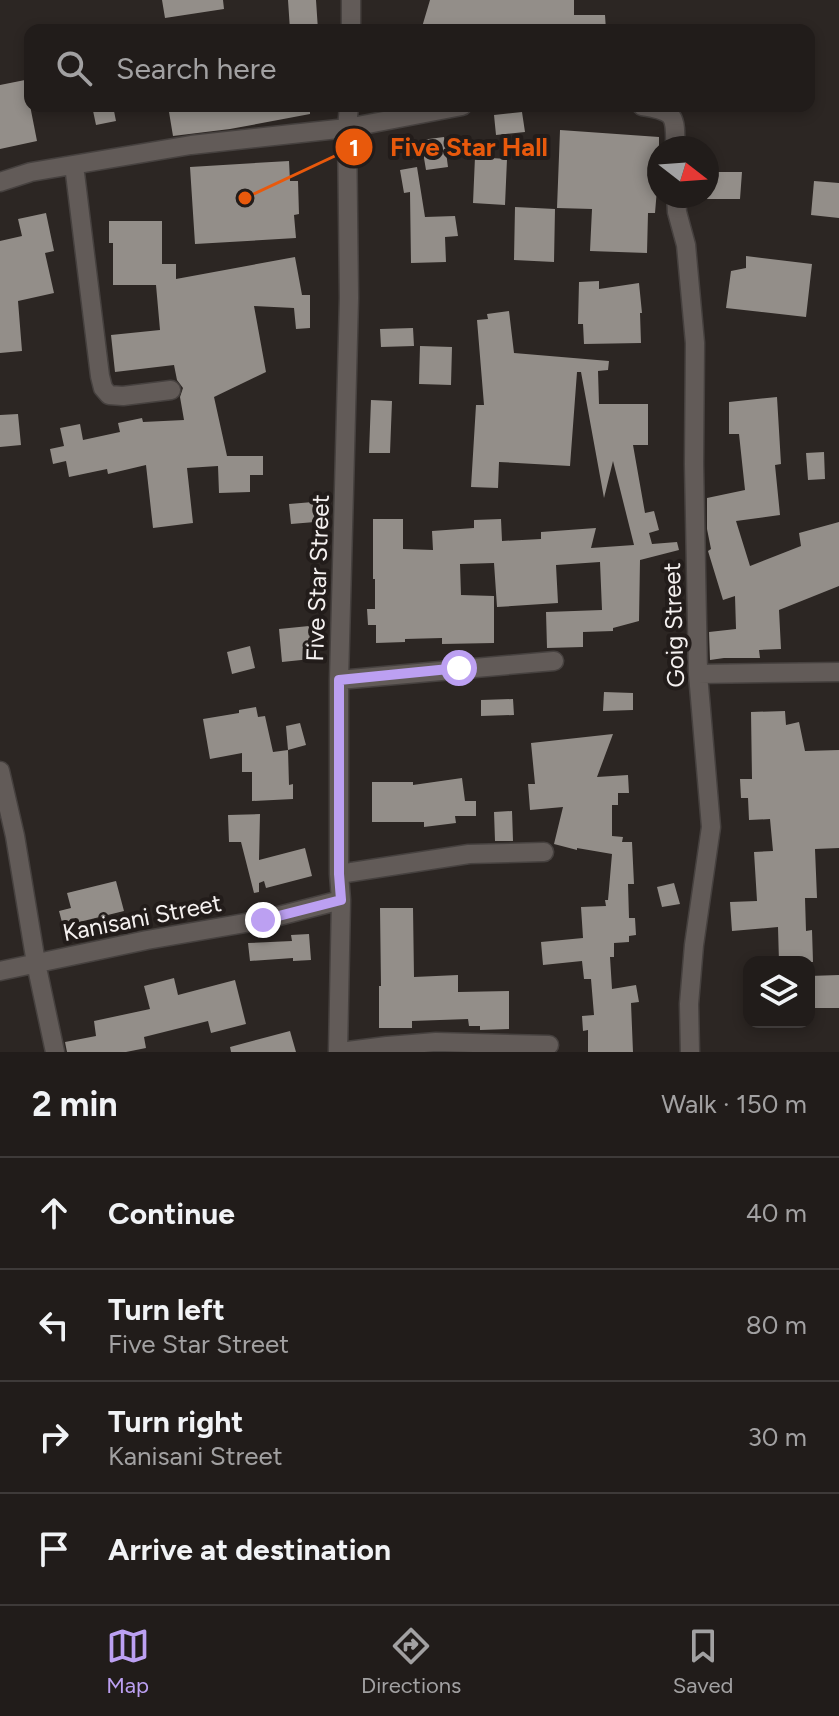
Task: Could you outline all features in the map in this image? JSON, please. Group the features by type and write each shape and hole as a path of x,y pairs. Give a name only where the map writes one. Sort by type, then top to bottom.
{"street":[{"path":"351,0 351,24"},
{"name":"Five Star Street","path":"339,1052 339,680 349,298 348,112"},
{"path":"0,182 31,172 191,145 347,128 431,112"},
{"path":"666,112 675,123 675,136"},
{"path":"74,165 103,388 109,395 123,396 171,390"},
{"name":"Goig Street","path":"677,208 686,245 695,343 698,674 711,827 694,945 689,1004 690,1052"},
{"path":"339,680 554,661"},
{"path":"698,674 839,672"},
{"path":"0,771 55,1052"},
{"path":"339,874 469,854 544,852"},
{"name":"Kanisani Street","path":"0,971 147,940 263,920 341,900"},
{"path":"339,1052 436,1042 549,1045"}],"building":[{"path":"162,0 223,0 224,9 165,18"},
{"path":"288,0 316,0 318,24 290,24"},
{"path":"430,0 574,0 574,15 605,15 606,24 423,24"},
{"path":"24,80 24,112 31,112 37,141 0,149 0,85"},
{"path":"93,112 114,112 116,121 96,125"},
{"path":"169,112 310,112 230,129 173,136"},
{"path":"522,112 525,132 496,135 494,115"},
{"path":"560,130 647,136 647,208 655,208 655,213 648,213 647,253 590,251 592,209 557,208"},
{"path":"444,137 448,167 426,170 421,140"},
{"path":"475,157 507,159 505,205 473,203"},
{"path":"289,161 290,181 298,181 299,214 294,215 296,238 195,244 190,167"},
{"path":"417,167 425,217 455,216 458,236 445,237 446,262 411,263 410,192 404,193 400,170"},
{"path":"719,172 742,172 740,199 719,199"},
{"path":"814,181 839,183 839,218 811,215"},
{"path":"515,207 555,209 554,262 514,260"},
{"path":"46,213 54,251 45,253 54,293 18,301 22,351 0,353 0,241 22,236 18,219"},
{"path":"109,221 162,221 162,264 176,264 176,279 295,257 302,295 310,295 310,328 296,329 294,308 254,306 266,372 214,397 227,456 263,456 263,475 250,475 250,492 219,493 218,466 187,468 193,523 153,528 146,465 108,474 107,469 69,477 66,461 53,464 50,449 64,446 60,428 80,424 83,440 120,432 118,423 142,418 143,422 184,420 180,397 183,388 177,380 174,365 115,372 111,335 160,330 156,285 113,285 113,243 109,243"},
{"path":"746,256 812,264 806,317 726,308 731,271 746,268"},
{"path":"599,281 599,289 639,283 641,343 584,344 583,324 578,324 579,282"},
{"path":"509,311 514,353 609,361 608,370 598,371 599,404 648,404 648,445 633,445 645,513 654,511 659,530 649,533 652,544 677,542 679,550 640,560 639,621 613,628 613,631 583,632 583,647 547,648 546,612 602,610 600,562 556,565 558,603 497,607 494,563 460,564 461,595 494,596 494,643 442,644 442,638 376,643 376,625 368,625 367,609 375,609 373,519 403,519 403,549 433,550 432,531 474,528 474,520 501,519 502,541 541,539 541,532 596,528 591,548 634,545 613,461 604,498 581,372 577,372 570,466 499,462 498,488 471,487 476,405 484,405 477,320 488,319 487,314"},
{"path":"413,328 414,346 381,347 380,329"},
{"path":"420,346 452,347 451,385 419,384"},
{"path":"777,397 781,464 775,465 780,515 736,521 750,566 801,546 799,533 839,522 839,586 779,610 781,649 759,650 760,658 710,660 709,632 736,629 735,596 723,600 708,551 711,549 707,529 707,498 745,490 739,434 729,434 729,402"},
{"path":"371,400 392,401 390,453 369,453"},
{"path":"18,414 21,445 0,447 0,415"},
{"path":"824,452 825,479 808,480 806,453"},
{"path":"313,502 315,522 291,524 289,504"},
{"path":"309,626 311,659 282,662 279,629"},
{"path":"250,646 255,668 232,674 227,652"},
{"path":"604,692 633,693 633,710 603,711"},
{"path":"513,699 514,715 481,716 481,700"},
{"path":"256,707 258,717 265,716 273,752 288,750 289,785 293,784 293,799 252,801 252,772 242,772 242,753 210,759 203,719"},
{"path":"785,711 786,725 799,722 805,751 839,750 839,848 815,849 817,898 805,898 806,931 812,930 813,956 779,956 778,927 732,931 730,902 757,901 754,852 773,851 770,819 749,820 748,798 741,798 740,779 752,779 751,712"},
{"path":"300,723 306,745 288,750 286,726"},
{"path":"613,734 597,777 628,775 629,793 618,793 618,805 612,805 612,836 623,837 622,842 632,842 634,884 628,884 629,918 635,918 636,935 629,936 629,942 614,943 614,957 610,957 612,989 636,985 639,1002 631,1003 633,1052 588,1052 588,1030 583,1031 582,1016 594,1015 591,979 584,979 582,961 543,965 541,942 583,938 581,907 606,906 612,854 554,844 563,807 530,810 528,784 535,784 531,743"},
{"path":"462,778 465,801 476,801 476,816 455,816 456,823 424,827 424,822 372,822 372,782 413,782 413,785"},
{"path":"512,811 513,841 495,841 494,812"},
{"path":"260,814 259,860 305,848 312,876 266,888 264,881 259,883 259,892 254,893 241,842 229,842 228,815"},
{"path":"116,881 124,911 63,926 59,911 71,908 67,893"},
{"path":"674,883 680,904 662,907 657,887"},
{"path":"380,908 413,908 414,977 458,975 458,992 509,991 509,1029 480,1030 480,1026 469,1026 468,1019 412,1021 412,1028 379,1028"},
{"path":"309,934 311,960 250,961 248,943 292,941 291,935"},
{"path":"839,975 839,1008 815,1008 815,976"},
{"path":"174,978 178,995 235,980 246,1024 211,1033 208,1021 144,1037 146,1048 126,1052 67,1052 65,1042 96,1036 94,1021 150,1009 144,986"},
{"path":"290,1031 296,1052 231,1052 230,1047"}],"place":[{"name":"Five Star Hall","path":"245,198"}],"route":[{"path":"263,920 341,900 339,680 459,668"}]}
